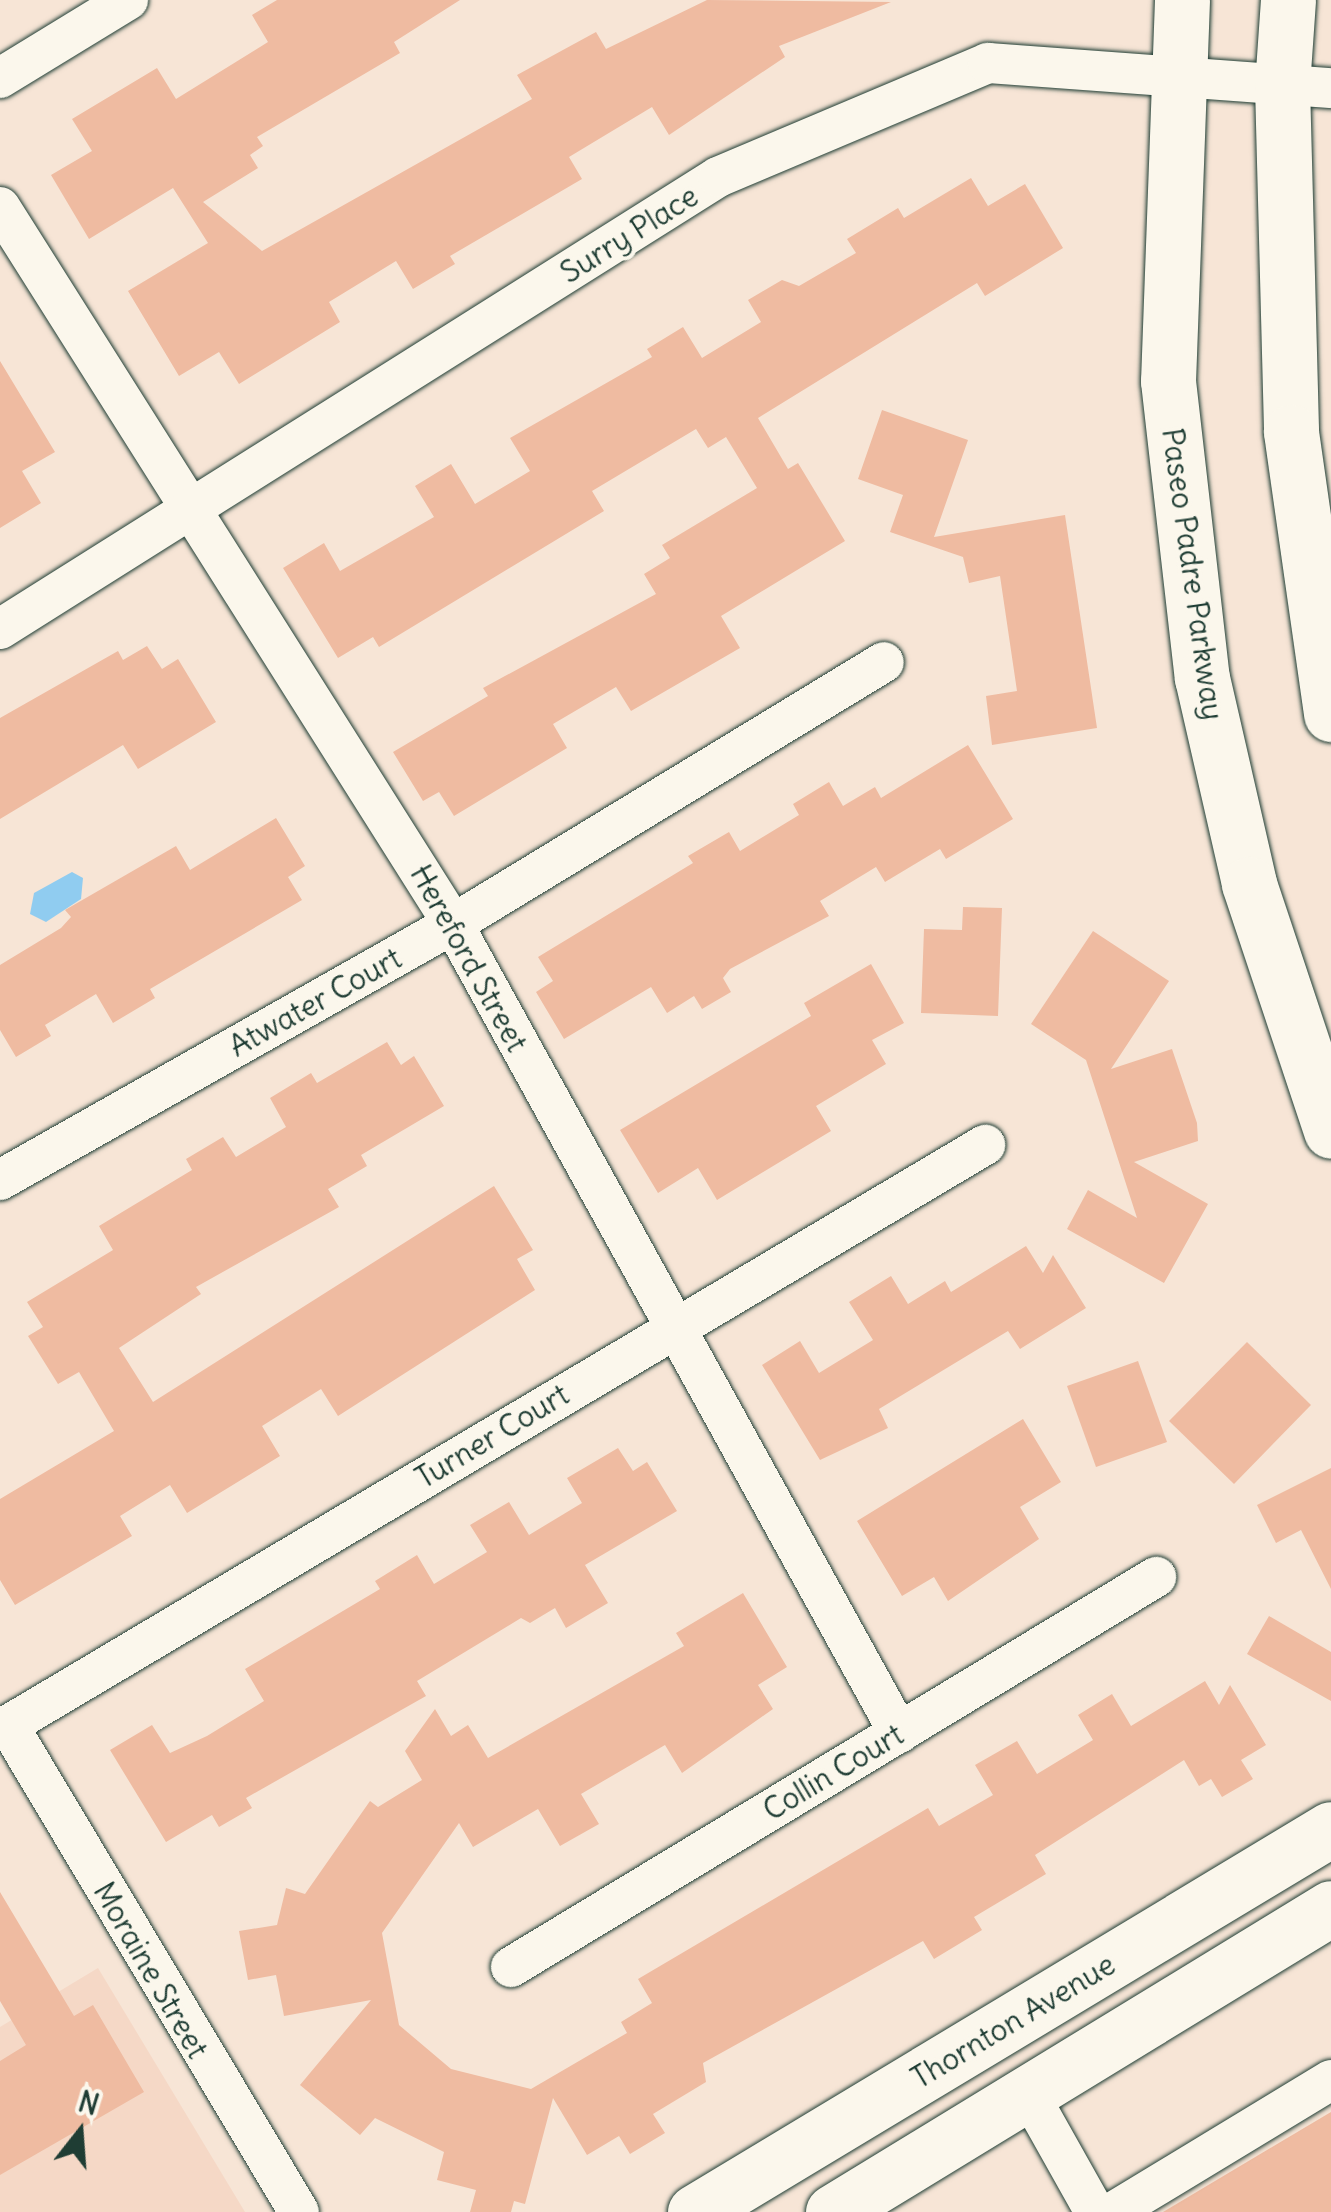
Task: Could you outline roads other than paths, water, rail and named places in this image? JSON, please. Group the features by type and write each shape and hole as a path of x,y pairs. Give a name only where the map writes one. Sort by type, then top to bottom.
{"main road":[{"name":"Paseo Padre Parkway","path":"1182,0 1175,78 1168,381 1202,678 1249,884 1331,1130"},
{"path":"1288,0 1306,86 1291,432 1331,714"},
{"name":"Thornton Avenue","path":"695,2212 1331,1829"},
{"path":"833,2212 1331,1908"}],"street":[{"path":"0,78 128,0"},
{"name":"Surry Place","path":"0,628 718,177 988,63 1306,86"},
{"name":"Hereford Street","path":"0,207 196,507 453,924 670,1330 899,1733"},
{"name":"Atwater Court","path":"0,1180 453,924 884,662"},
{"name":"Turner Court","path":"4,1728 985,1145"},
{"name":"Collin Court","path":"511,1968 1156,1578"},
{"name":"Moraine Street","path":"4,1728 299,2212"},
{"path":"1113,2212 1331,2080"},
{"path":"1028,2092 1096,2212"}],"water":[{"path":"72,872 83,878 81,899 46,922 30,914 34,893"}]}
